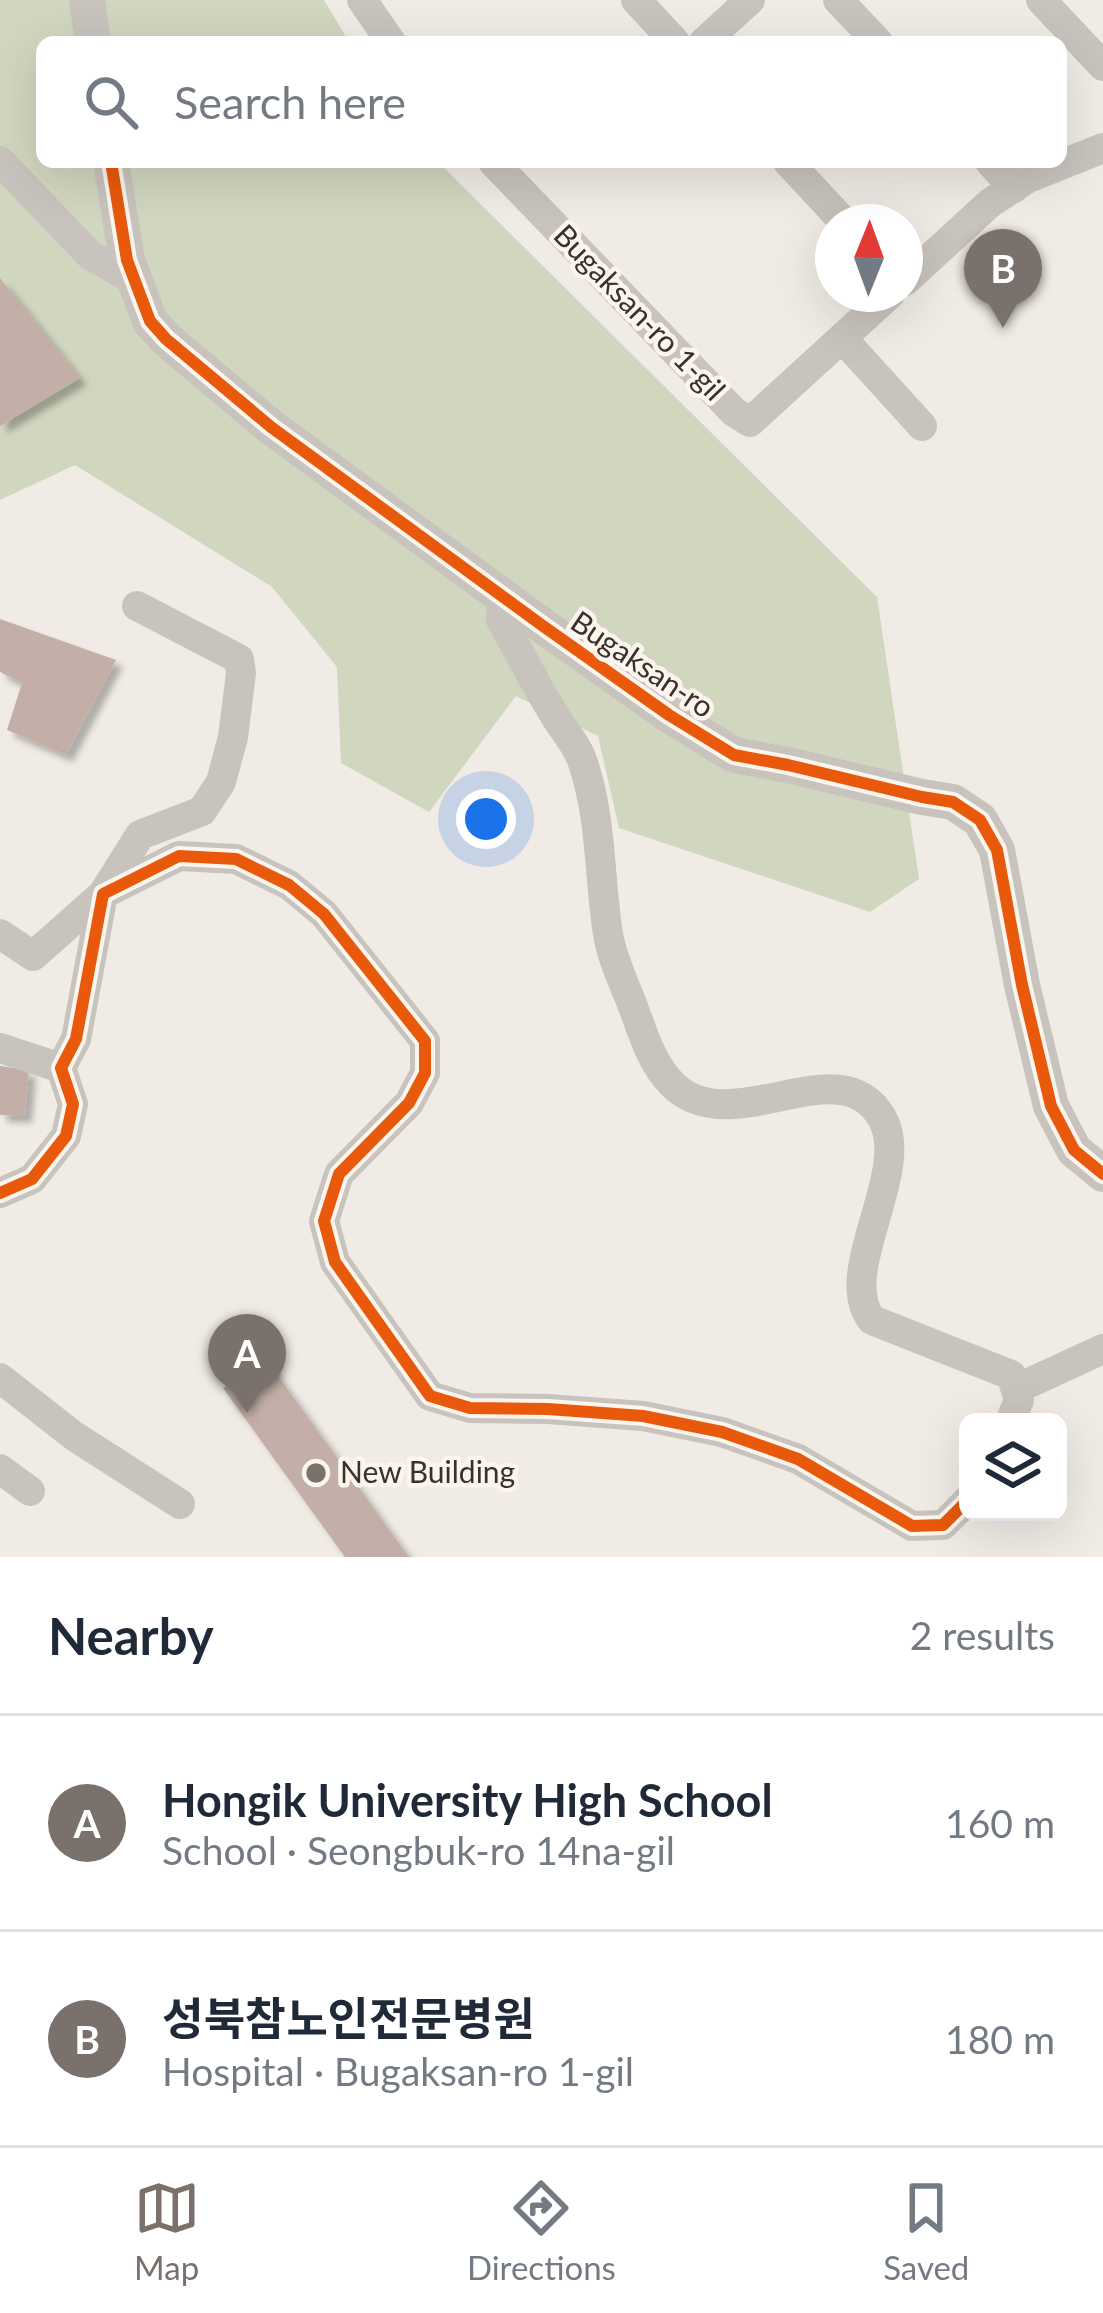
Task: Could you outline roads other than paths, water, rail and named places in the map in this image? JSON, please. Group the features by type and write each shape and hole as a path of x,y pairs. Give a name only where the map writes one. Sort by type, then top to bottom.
{"street":[{"path":"87,0 92,36"},
{"path":"636,0 669,36"},
{"path":"711,36 750,0"},
{"path":"838,0 872,36"},
{"path":"1041,0 1103,66"},
{"path":"1067,162 1103,148"},
{"path":"0,161 90,255 134,280"},
{"name":"Bugaksan-ro","path":"112,168 127,260 149,321 272,427 669,715 734,755 953,802 980,820 997,850 1051,1106 1074,1150 1103,1174"},
{"name":"Bugaksan-ro 1-gil","path":"500,168 734,412 750,422 870,312"},
{"path":"794,168 827,204"},
{"path":"996,168 1015,188"},
{"path":"923,264 990,203 1053,168"},
{"path":"842,338 922,425"},
{"path":"502,596 501,620 582,759 595,814 608,938 649,1051 674,1086 705,1104 740,1105 822,1088 863,1095 884,1120 890,1156 863,1269 863,1310 872,1320 1011,1375 1019,1400 1014,1413"},
{"path":"0,1193 32,1179 66,1136 73,1105 61,1067 76,1039 104,894 140,835 202,812 221,782 233,737 239,659 137,606"},
{"path":"0,934 32,956 104,894 179,856 236,859 289,885 323,914 425,1041 424,1073 409,1103 339,1174 324,1221 335,1262 430,1396 470,1408 643,1416 722,1432 798,1460 912,1526 943,1525 959,1509"},
{"path":"0,1048 61,1067"},
{"path":"1016,1389 1103,1349"},
{"path":"0,1378 74,1436 181,1504"},
{"path":"0,1469 30,1491"}],"place":[{"name":"성북참노인전문병원","path":"1003,328"},
{"name":"Hongik University High School","path":"247,1413"},
{"name":"New Building","path":"316,1473"}]}
